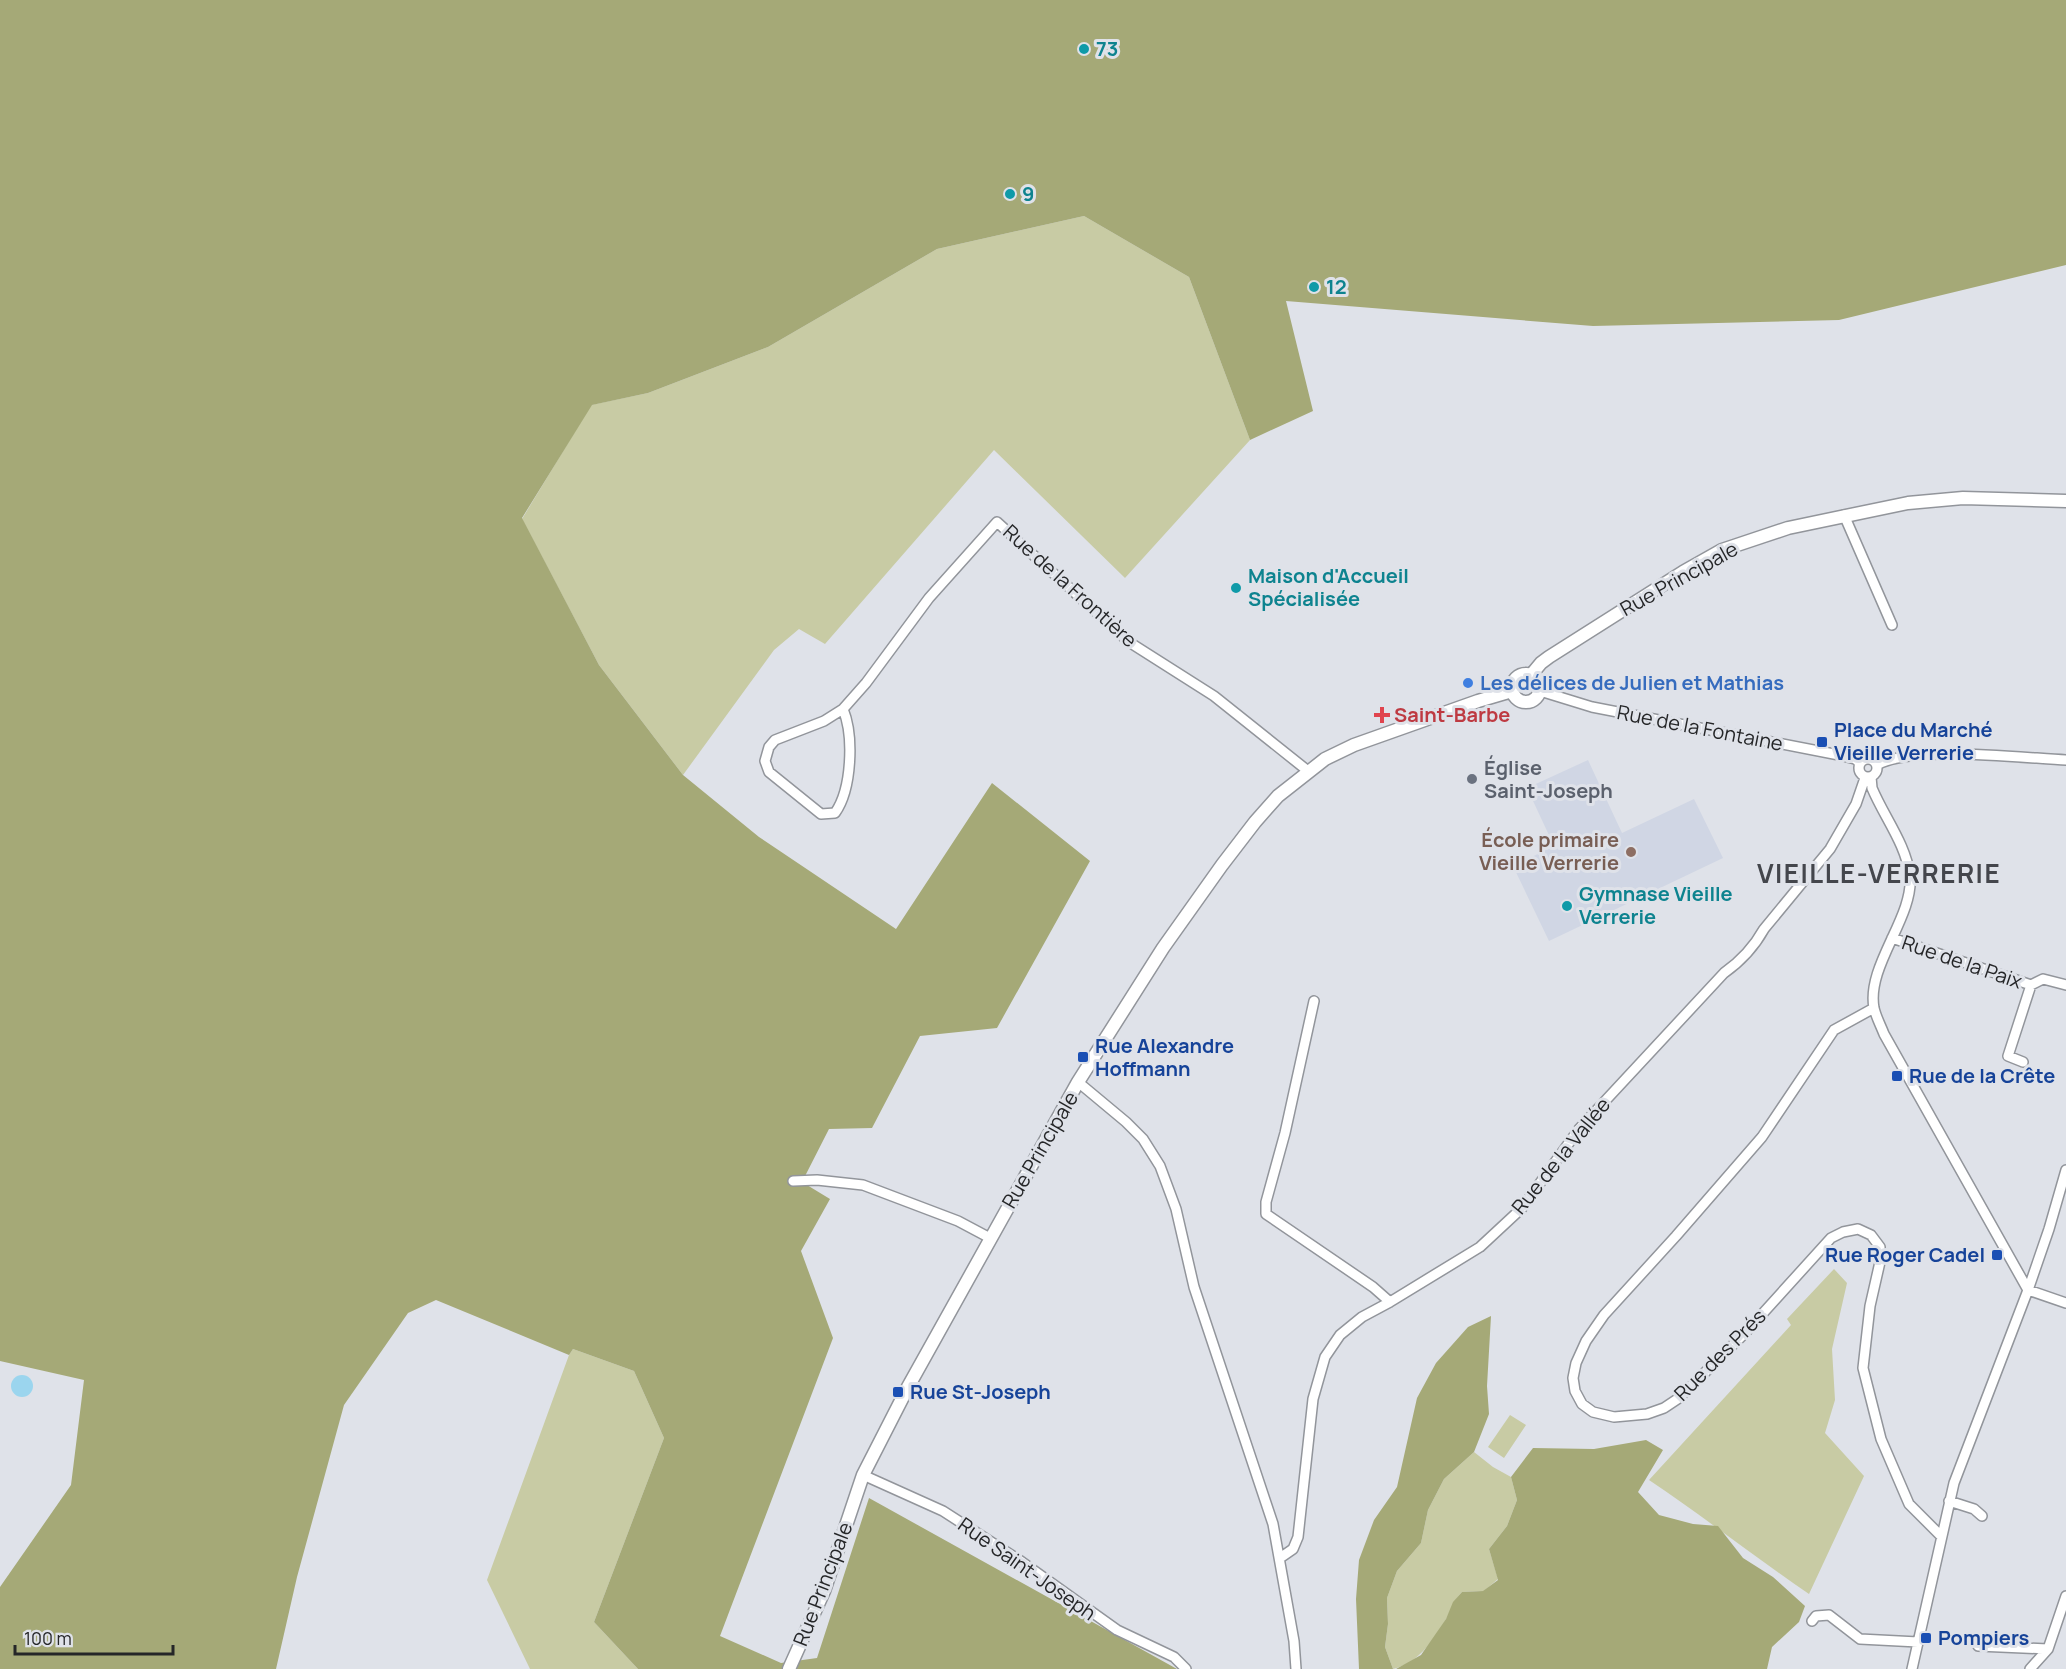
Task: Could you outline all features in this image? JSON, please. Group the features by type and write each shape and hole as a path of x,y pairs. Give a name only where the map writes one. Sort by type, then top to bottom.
{"street":[{"name":"Rue Principale","path":"1531,675 1548,657 1722,550 1788,528 1908,503 1963,498 2066,501"},
{"path":"1844,515 1892,625"},
{"name":"Rue de la Frontière","path":"843,709 866,683 929,598 997,522 1129,642 1214,696 1308,771"},
{"path":"1523,674 1531,675 1539,681 1540,692 1536,698 1526,703 1515,698 1512,684 1516,677 1523,674"},
{"name":"Rue Principale","path":"789,1669 824,1592 863,1475 908,1387 1078,1082 1163,948 1222,865 1278,796 1325,759 1354,745 1512,691"},
{"name":"Rue de la Fontaine","path":"1540,692 1592,706 1839,755 1855,759 1860,763 1870,759 1877,765 1892,758 1941,754 2066,760"},
{"path":"843,709 848,721 850,758 842,803 835,813 820,814 768,772 765,761 768,747 775,740 824,721 843,709"},
{"path":"1860,763 1860,773 1868,777 1898,839 1910,877 1907,900 1874,988 1874,1008 1884,1034 2028,1290 2066,1303"},
{"path":"1868,777 1877,771 1877,765"},
{"name":"Rue de la Vallée","path":"1280,1558 1293,1549 1298,1537 1313,1399 1324,1357 1340,1335 1362,1317 1480,1247 1522,1208 1579,1129 1724,973 1739,962 1757,943 1764,928 1830,849 1856,804 1868,777"},
{"name":"Rue de la Paix","path":"1892,938 2031,986 2043,979 2066,985"},
{"path":"2023,1062 2008,1056 2031,986"},
{"path":"1314,1001 1285,1132 1266,1202 1266,1214 1373,1287 1390,1302"},
{"name":"Rue des Prés","path":"1874,1008 1834,1030 1762,1137 1604,1315 1586,1341 1576,1363 1573,1378 1575,1391 1582,1404 1593,1412 1614,1417 1647,1414 1664,1408 1679,1398 1745,1333 1831,1238 1843,1232 1858,1229 1871,1235 1881,1247 1870,1306 1863,1368 1881,1439 1909,1504 1941,1536"},
{"path":"1078,1082 1126,1122 1150,1149 1160,1166 1176,1209 1194,1287 1273,1524 1294,1641 1296,1669"},
{"path":"1911,1669 1954,1483 2028,1290 2066,1170"},
{"path":"794,1181 817,1180 863,1185 958,1221 990,1238"},
{"name":"Rue Saint-Joseph","path":"863,1475 943,1512 1019,1560 1117,1630 1174,1657 1186,1669"},
{"path":"1950,1501 1974,1509 1982,1516"},
{"path":"2030,1669 2048,1649 2066,1596"},
{"path":"1812,1621 1816,1616 1829,1615 1860,1639 1918,1642"},
{"path":"1978,1646 2048,1649"}],"shaded area":[{"name":"École primaire Vieille Verrerie","path":"1588,760 1622,833 1694,799 1723,858 1549,941 1513,866 1554,846 1527,788"}],"green space":[{"path":"0,0 2066,0 2066,265 1839,320 1593,326 1286,301 1313,411 1250,440 1189,277 1084,216 937,249 768,347 648,393 592,405 522,518 599,665 683,775 759,837 896,929 992,783 1090,861 997,1028 920,1036 872,1128 829,1129 802,1182 830,1199 801,1251 833,1338 720,1636 781,1663 817,1658 869,1498 1177,1669 638,1669 594,1622 664,1438 634,1371 573,1349 569,1355 436,1300 408,1313 344,1405 297,1577 276,1669 0,1669 0,1587 71,1485 84,1380 0,1361"},
{"path":"1084,216 1189,277 1250,440 1125,578 994,450 825,644 799,629 774,650 683,775 599,665 522,519 591,405 648,393 768,347 937,249"},
{"path":"1834,1269 1847,1283 1832,1349 1835,1400 1825,1433 1864,1476 1809,1594 1649,1480 1791,1325 1787,1319"},
{"path":"1491,1316 1487,1386 1489,1414 1474,1452 1444,1479 1428,1510 1421,1543 1397,1571 1387,1598 1388,1624 1385,1647 1393,1669 1359,1669 1356,1599 1359,1560 1374,1520 1397,1487 1417,1398 1436,1363 1468,1327"},
{"path":"573,1349 634,1371 664,1438 594,1622 638,1669 530,1669 487,1580"},
{"path":"1510,1415 1526,1425 1504,1458 1488,1447"},
{"path":"1646,1440 1663,1450 1638,1492 1659,1515 1693,1524 1718,1526 1743,1558 1773,1577 1805,1606 1799,1622 1772,1647 1767,1669 1396,1669 1421,1655 1446,1619 1453,1602 1462,1592 1483,1591 1498,1580 1489,1549 1507,1526 1517,1500 1511,1477 1533,1448 1594,1449"},
{"path":"1474,1452 1511,1477 1517,1500 1507,1526 1489,1549 1498,1579 1484,1591 1462,1592 1424,1651 1410,1662 1393,1669 1385,1647 1388,1624 1387,1598 1397,1571 1421,1543 1428,1510 1444,1479"}],"water":[{"path":"22,1375 30,1378 33,1386 30,1394 22,1397 14,1394 11,1386 14,1378"}],"place":[{"name":"73","path":"1084,49"},
{"name":"9","path":"1010,194"},
{"name":"12","path":"1314,287"},
{"name":"Maison d'Accueil Spécialisée","path":"1236,588"},
{"name":"Les délices de Julien et Mathias","path":"1468,683"},
{"name":"Saint-Barbe","path":"1382,715"},
{"name":"Place du Marché Vieille Verrerie","path":"1822,742"},
{"name":"Église Saint-Joseph","path":"1472,779"},
{"name":"École primaire Vieille Verrerie","path":"1631,852"},
{"name":"Gymnase Vieille Verrerie","path":"1567,906"},
{"name":"Rue Alexandre Hoffmann","path":"1083,1057"},
{"name":"Rue de la Crête","path":"1897,1076"},
{"name":"Rue Roger Cadel","path":"1997,1255"},
{"name":"Rue St-Joseph","path":"898,1392"},
{"name":"Pompiers","path":"1926,1638"}],"district":[{"name":"VIEILLE-VERRERIE","path":"1879,874"}]}
